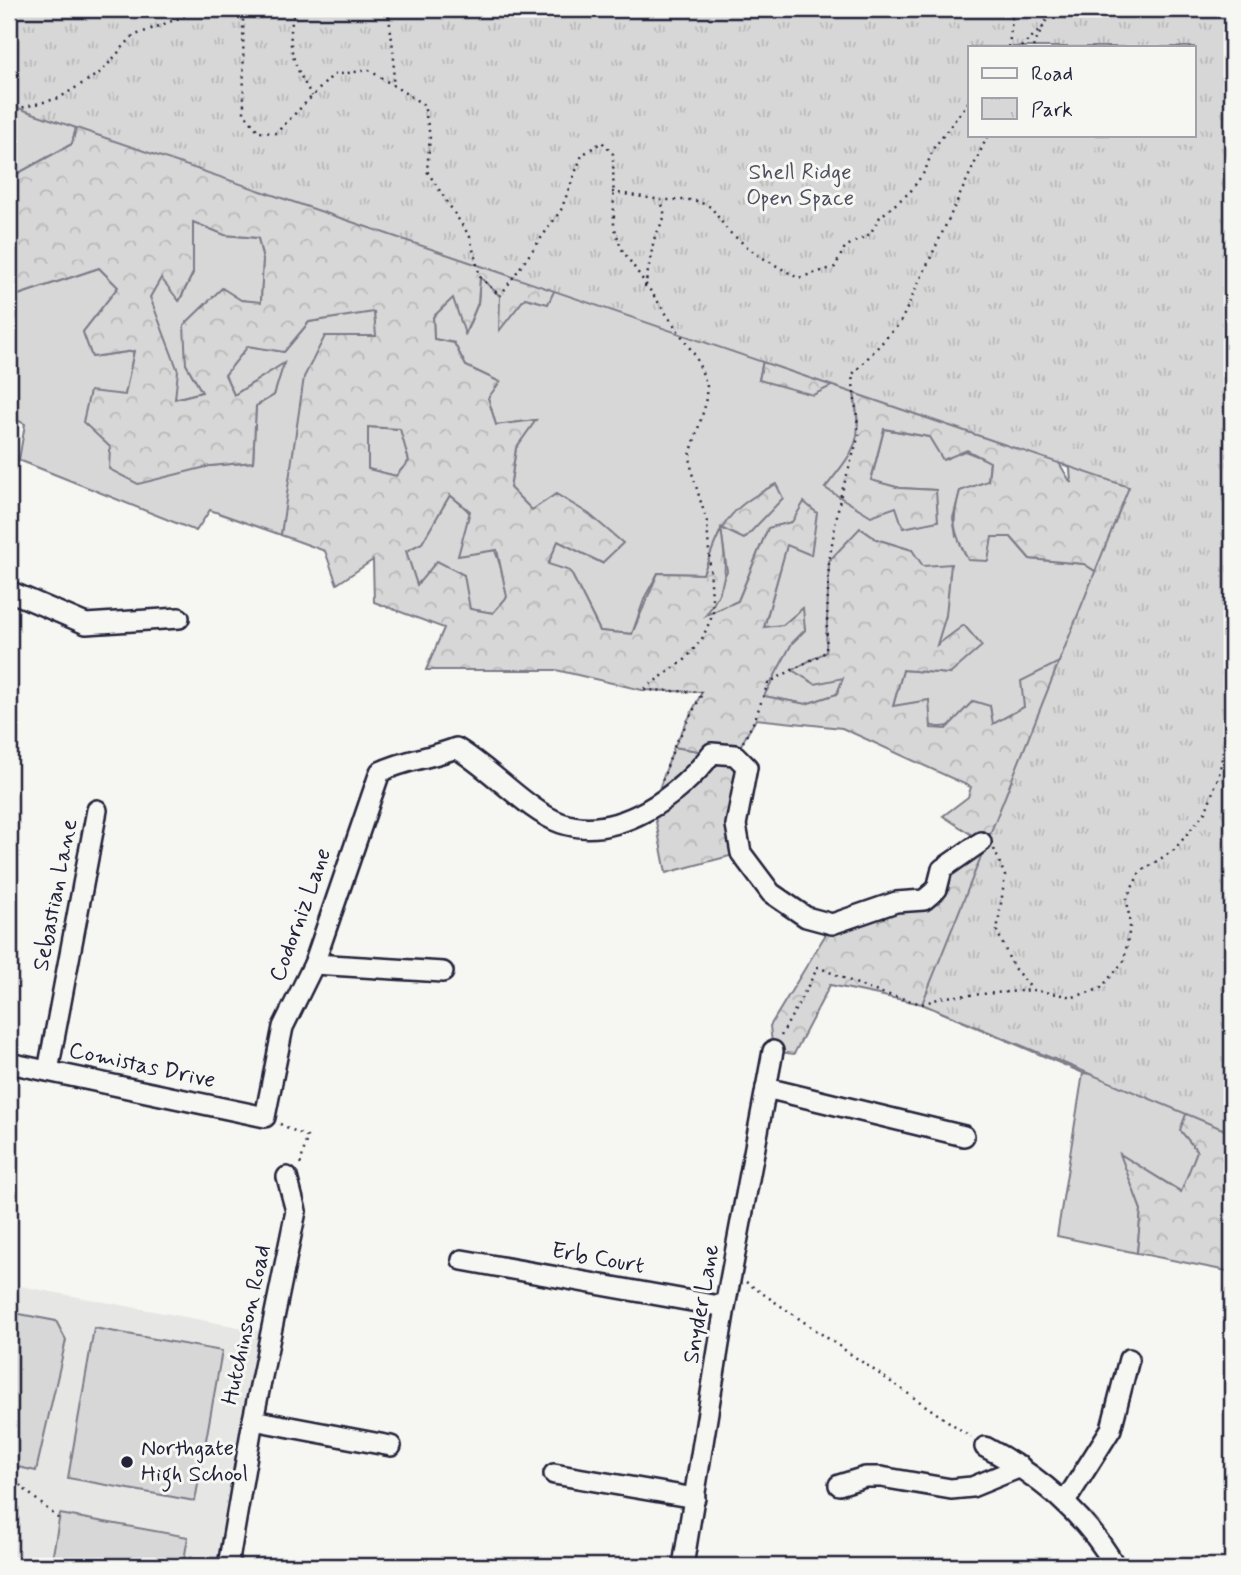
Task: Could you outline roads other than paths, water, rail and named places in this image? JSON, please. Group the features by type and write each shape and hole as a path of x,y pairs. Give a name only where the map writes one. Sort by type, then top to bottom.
{"street":[{"path":"9,590 86,624 180,618"},
{"name":"Codorniz Lane","path":"265,1116 283,1027 314,964 380,772 398,763 433,757 456,748 479,761 522,798 561,823 592,826 624,822 653,806 697,773 712,753 735,755 747,767 736,825 741,853 771,893 806,917 832,925 896,902 924,900 937,889 942,869 981,842"},
{"name":"Sebastian Lane","path":"48,1072 97,810"},
{"path":"314,964 443,972"},
{"name":"Snyder Lane","path":"682,1566 725,1307 773,1051"},
{"name":"Comistas Drive","path":"9,1063 265,1116"},
{"path":"766,1088 964,1136"},
{"name":"Hutchinson Road","path":"228,1566 253,1420 296,1211 287,1177"},
{"name":"Erb Court","path":"462,1260 725,1307"},
{"path":"1065,1502 1111,1429 1129,1359"},
{"path":"253,1420 391,1446"},
{"path":"985,1447 1021,1467 1065,1502 1115,1566"},
{"path":"839,1485 865,1477 881,1477 951,1489 972,1487 1021,1467"},
{"path":"554,1474 695,1499"}],"place":[{"name":"Northgate High School","path":"127,1462"}],"park label":[{"name":"Shell Ridge Open Space","path":"800,186"}]}
